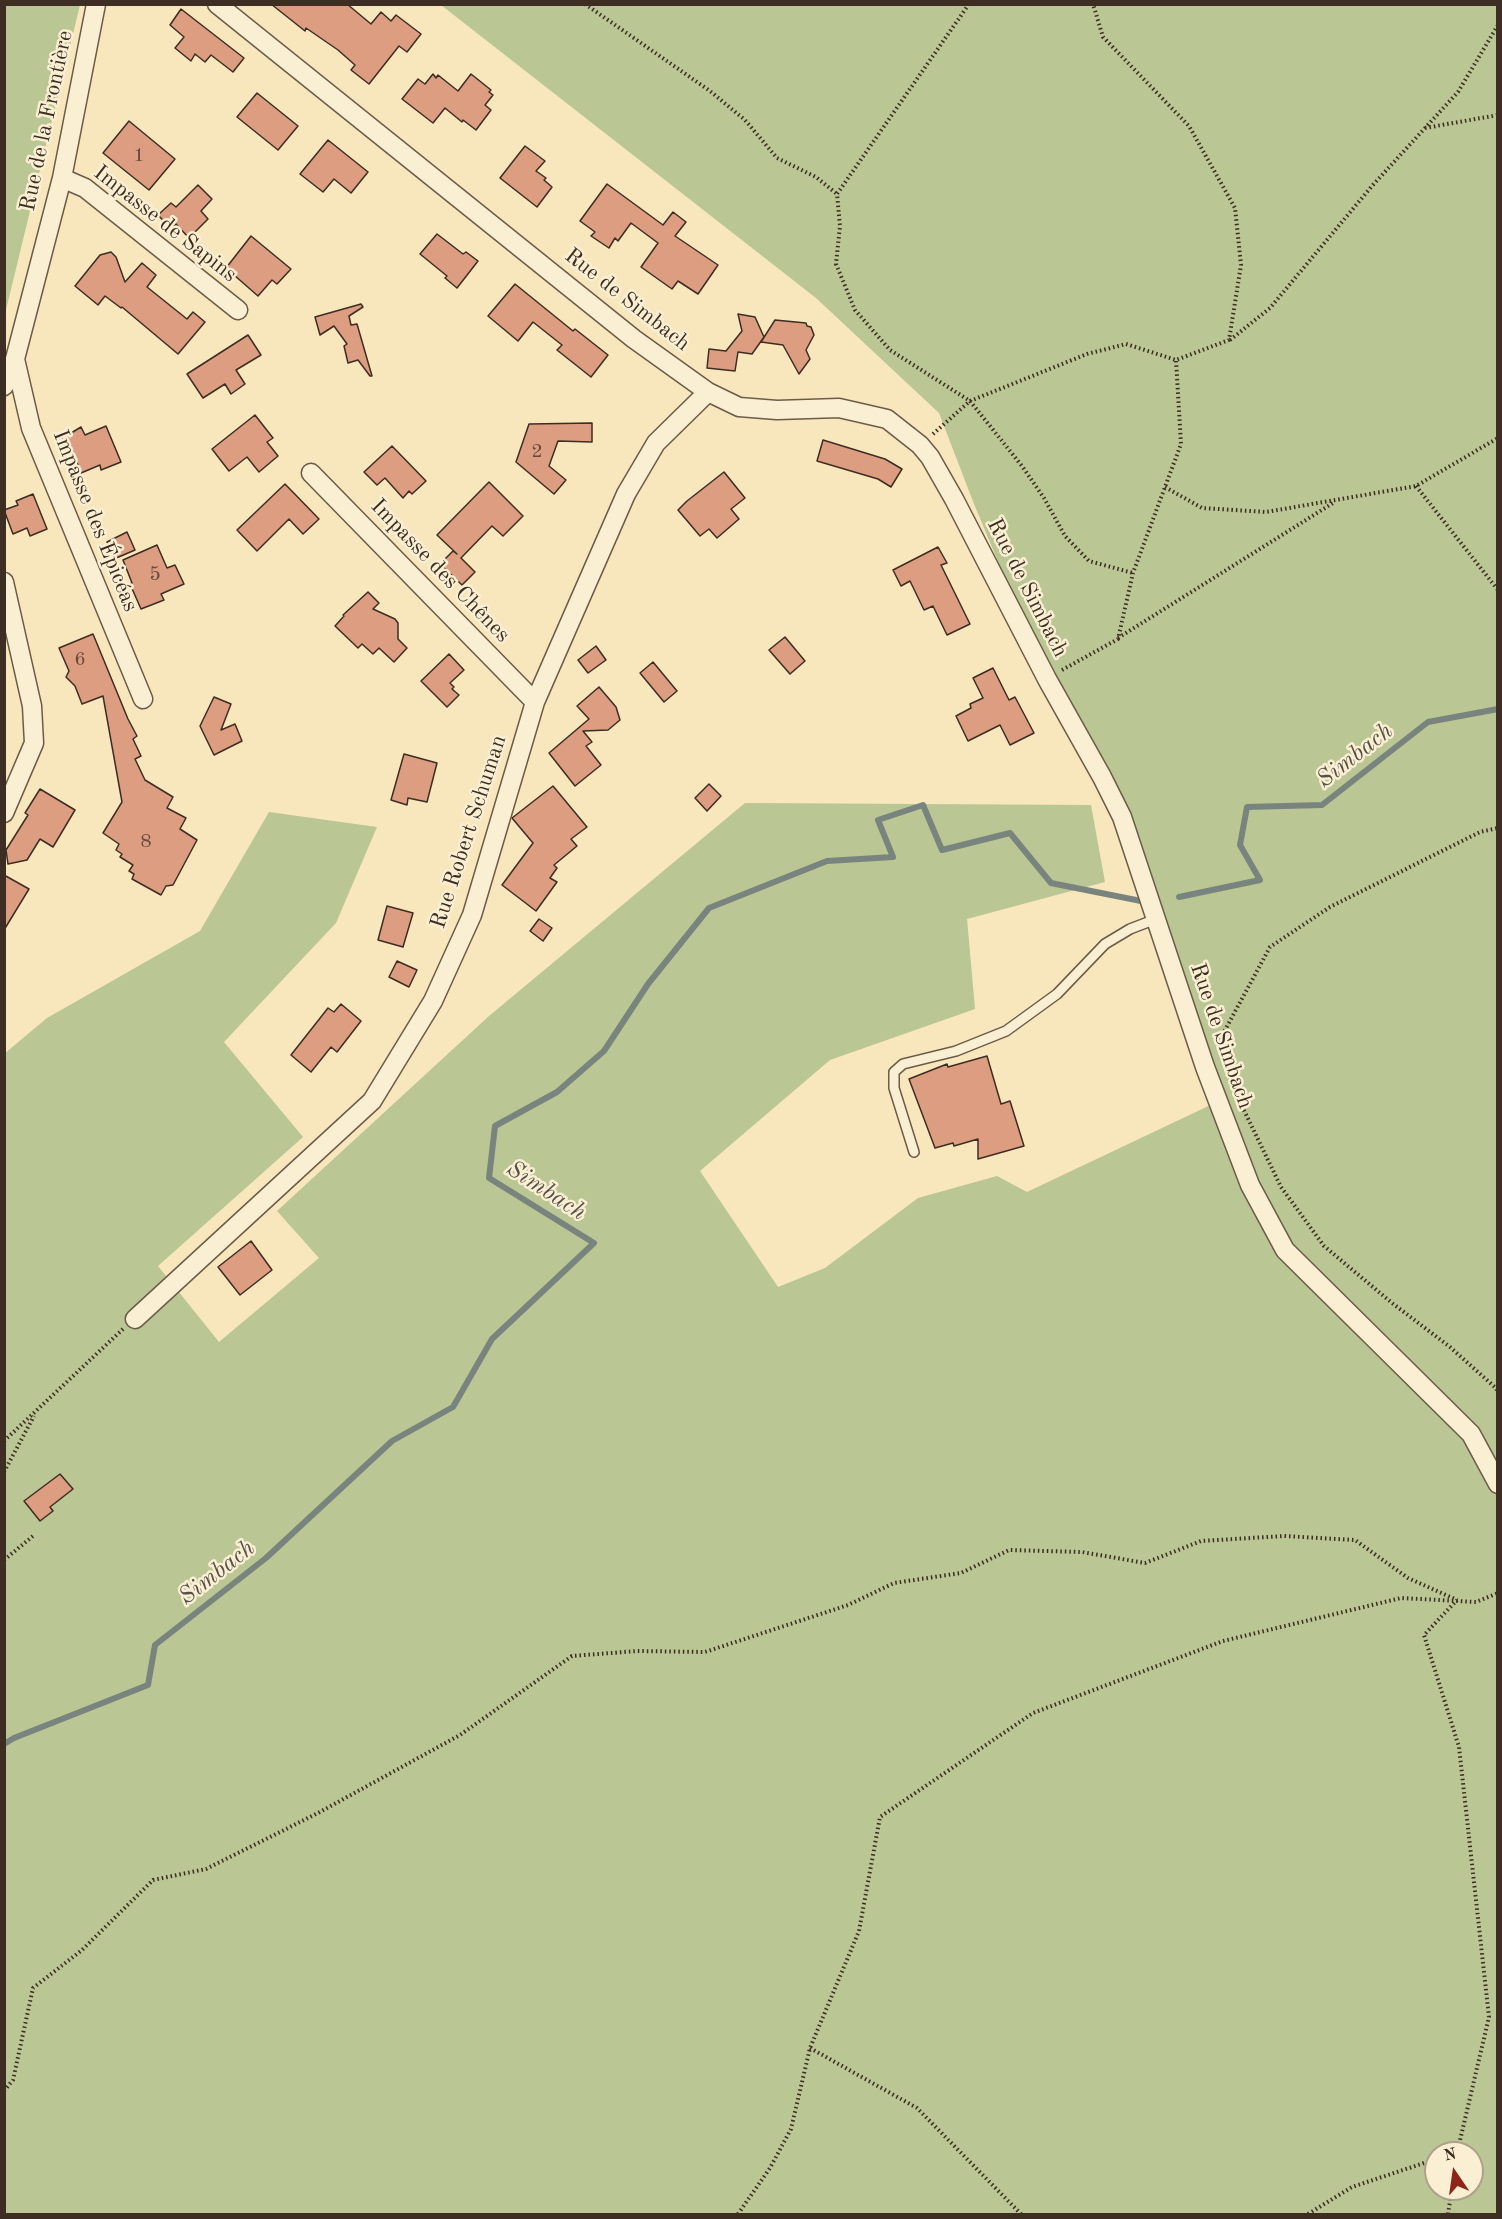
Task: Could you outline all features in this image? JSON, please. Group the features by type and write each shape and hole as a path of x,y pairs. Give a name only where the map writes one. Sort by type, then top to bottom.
{"street":[{"name":"Rue de la Frontière","path":"4,386 15,358 62,178 96,4"},
{"name":"Rue de Simbach","path":"217,4 634,339 708,392 740,406 777,410 839,408 887,419 920,445 930,457 954,499 1047,679 1122,817 1205,1067 1250,1185 1285,1250 1471,1434 1497,1484"},
{"name":"Impasse de Sapins","path":"62,178 85,188 237,310"},
{"name":"Impasse des Épicéas","path":"15,358 31,428 143,699"},
{"name":"Rue Robert Schuman","path":"135,1319 372,1101 433,1001 472,915 535,702 626,494 656,443 708,392"},
{"name":"Impasse des Chênes","path":"311,473 535,702"},
{"path":"4,582 32,706 34,743 4,813"}],"lane":[{"path":"914,1152 894,1088 894,1072 903,1064 956,1051 1006,1031 1057,994 1105,944 1130,929 1156,919"}],"path":[{"path":"585,4 710,91 745,120 777,158 816,177 837,194"},
{"path":"969,4 837,194 840,226 836,264 855,310 890,350 970,401 1022,466 1044,498 1065,536 1089,561 1132,573"},
{"path":"1093,4 1103,38 1189,126 1235,208 1241,265 1229,340"},
{"path":"920,445 970,401 1087,354 1126,344 1176,360 1229,340 1270,308 1372,186 1458,92 1497,25"},
{"path":"1425,128 1497,115"},
{"path":"1118,639 1132,573 1181,444 1176,360"},
{"path":"1165,487 1202,508 1266,512 1416,486 1497,438"},
{"path":"1416,486 1497,590"},
{"path":"1047,679 1118,639 1336,501"},
{"path":"1205,1067 1270,947 1330,908 1480,831 1497,828"},
{"path":"1235,1098 1243,1106 1281,1187 1324,1246 1392,1303 1450,1347 1496,1388 1497,1393"},
{"path":"4,1441 135,1319"},
{"path":"4,1472 35,1413"},
{"path":"4,1560 33,1536"},
{"path":"4,2091 13,2080 33,1988 82,1950 153,1880 206,1869 318,1814 460,1735 572,1656 637,1651 705,1652 848,1605 894,1583 961,1573 1009,1550 1082,1552 1145,1563 1201,1540 1284,1536 1354,1540 1408,1578 1457,1600"},
{"path":"738,2214 770,2168 791,2129 810,2048 860,1931 880,1817 1033,1713 1223,1641 1401,1598 1476,1602 1497,1593"},
{"path":"1457,1600 1424,1635 1460,1747 1489,2017 1460,2141"},
{"path":"810,2048 917,2108 1021,2214"},
{"path":"1308,2214 1352,2187 1424,2164"}],"green space":[{"path":"4,5 80,5 5,314"},
{"path":"441,5 1497,5 1497,2214 5,2214 4,1054 47,1018 200,931 269,812 377,827 336,923 224,1042 303,1137 158,1266 219,1342 319,1258 277,1211 489,1016 745,803 1091,805 1105,882 967,919 975,1009 830,1060 700,1171 778,1287 825,1268 918,1198 997,1176 1027,1192 1219,1101 1156,901 1047,679 974,504 939,413 816,298"}],"building":[{"path":"271,4 347,4 371,24 381,12 391,21 396,15 421,34 407,52 399,46 369,84 351,70 355,65 338,50 306,28 305,31"},
{"path":"181,9 244,58 233,72 211,55 205,62 195,54 191,61 175,48 184,37 170,25"},
{"path":"433,74 436,78 438,75 458,91 471,74 491,90 489,92 493,95 485,105 491,110 476,130 445,108 433,123 402,99 418,79 425,84"},
{"path":"257,93 298,126 278,150 237,117"},
{"path":"129,121 175,159 149,190 103,153"},
{"path":"328,140 368,172 351,193 334,179 323,192 300,174"},
{"path":"525,146 545,161 536,171 546,178 544,180 552,187 537,207 500,178"},
{"path":"607,184 663,225 673,212 686,222 675,236 718,265 698,294 678,281 672,289 641,267 658,243 631,223 618,241 615,238 609,248 591,236 595,232 580,221"},
{"path":"198,185 212,199 201,211 208,219 189,238 176,224 171,229 158,215 171,203 176,207"},
{"path":"437,234 463,254 466,252 478,261 457,288 445,278 447,276 420,254"},
{"path":"251,236 291,269 277,284 272,280 258,296 226,268"},
{"path":"111,252 116,257 125,282 142,263 156,275 147,287 187,319 193,312 205,322 178,354 122,307 105,296 98,305 75,286 100,255"},
{"path":"515,284 573,331 575,329 608,355 591,377 557,350 562,345 533,322 518,341 488,316"},
{"path":"361,304 363,307 349,316 351,325 357,324 372,376 358,360 348,363 344,346 347,344 334,326 320,335 315,317"},
{"path":"738,314 755,317 764,337 752,354 738,352 735,371 707,368 709,349 726,351 742,331"},
{"path":"775,320 806,323 811,327 814,335 806,350 810,359 799,374 783,345 761,342"},
{"path":"248,335 261,355 236,370 245,384 231,394 225,384 203,398 187,374"},
{"path":"255,415 273,438 267,442 278,456 259,472 247,457 229,471 212,449"},
{"path":"592,423 592,442 558,441 549,466 566,480 554,494 516,462 529,424"},
{"path":"106,426 121,462 101,470 100,465 81,473 73,452 69,453 63,438 81,427 85,435"},
{"path":"823,440 885,459 902,469 891,487 878,479 817,461"},
{"path":"392,446 426,481 412,494 409,491 403,498 385,478 377,485 364,472"},
{"path":"724,472 745,498 731,509 739,519 717,538 709,529 700,536 678,510"},
{"path":"489,482 523,516 503,536 492,526 461,558 475,572 462,585 440,564 453,551 457,554 437,535"},
{"path":"285,484 319,519 303,534 289,519 257,551 237,530"},
{"path":"33,494 47,529 30,536 27,528 13,534 4,510 18,505 16,501"},
{"path":"127,532 135,550 114,559 107,542"},
{"path":"157,545 167,568 175,565 184,584 161,594 164,600 141,609 123,560"},
{"path":"938,547 947,563 941,565 970,624 947,635 933,606 924,610 910,581 901,586 893,570"},
{"path":"368,592 379,603 373,609 395,619 398,623 398,639 407,648 394,662 379,648 373,654 362,644 358,648 335,626 343,615"},
{"path":"93,634 137,736 133,739 141,756 135,759 145,780 173,797 167,808 186,818 180,829 197,840 173,885 166,886 161,895 132,879 134,874 129,871 133,865 120,857 122,854 116,850 119,844 103,833 122,802 103,696 82,704 75,686 66,677 69,671 59,648"},
{"path":"785,637 805,661 790,674 769,650"},
{"path":"596,646 606,660 588,673 578,660"},
{"path":"449,654 464,670 450,683 454,687 452,689 459,695 447,707 421,681"},
{"path":"653,662 677,691 664,702 640,673"},
{"path":"993,668 1009,700 1015,697 1034,733 1010,745 1000,725 968,741 956,716 971,708 970,704 983,698 973,678"},
{"path":"599,687 616,707 620,720 608,730 583,731 592,742 586,746 601,765 575,786 549,753 589,719 577,706"},
{"path":"214,697 231,704 221,730 235,724 242,741 214,755 200,726"},
{"path":"404,754 437,763 427,802 408,798 407,805 391,800"},
{"path":"709,784 721,796 707,811 695,798"},
{"path":"553,786 587,827 571,839 577,846 554,865 557,868 550,878 557,882 536,911 502,885 533,843 512,818"},
{"path":"40,789 75,810 53,847 40,839 27,860 8,864 6,850 28,815 25,813"},
{"path":"4,875 29,889 4,930"},
{"path":"387,906 413,913 403,947 378,940"},
{"path":"539,919 552,928 543,941 530,931"},
{"path":"397,961 417,970 409,987 389,977"},
{"path":"341,1004 361,1021 337,1052 331,1047 311,1072 291,1055 328,1008 334,1012"},
{"path":"987,1056 1001,1104 1010,1101 1024,1146 978,1159 978,1139 954,1146 953,1143 935,1148 909,1079 947,1064 948,1067"},
{"path":"251,1241 272,1270 240,1295 218,1267"},
{"path":"60,1474 73,1489 50,1507 53,1511 40,1521 24,1501"}],"waterway":[{"name":"Simbach","path":"1179,897 1260,880 1240,845 1247,807 1322,805 1428,722 1498,709"},
{"name":"Simbach","path":"4,1744 148,1685 155,1645 266,1558 392,1441 453,1407 492,1339 594,1243 489,1178 495,1126 557,1092 604,1051 648,984 709,908 827,861 893,857 878,820 923,805 942,850 1010,833 1051,883 1141,901"}]}
